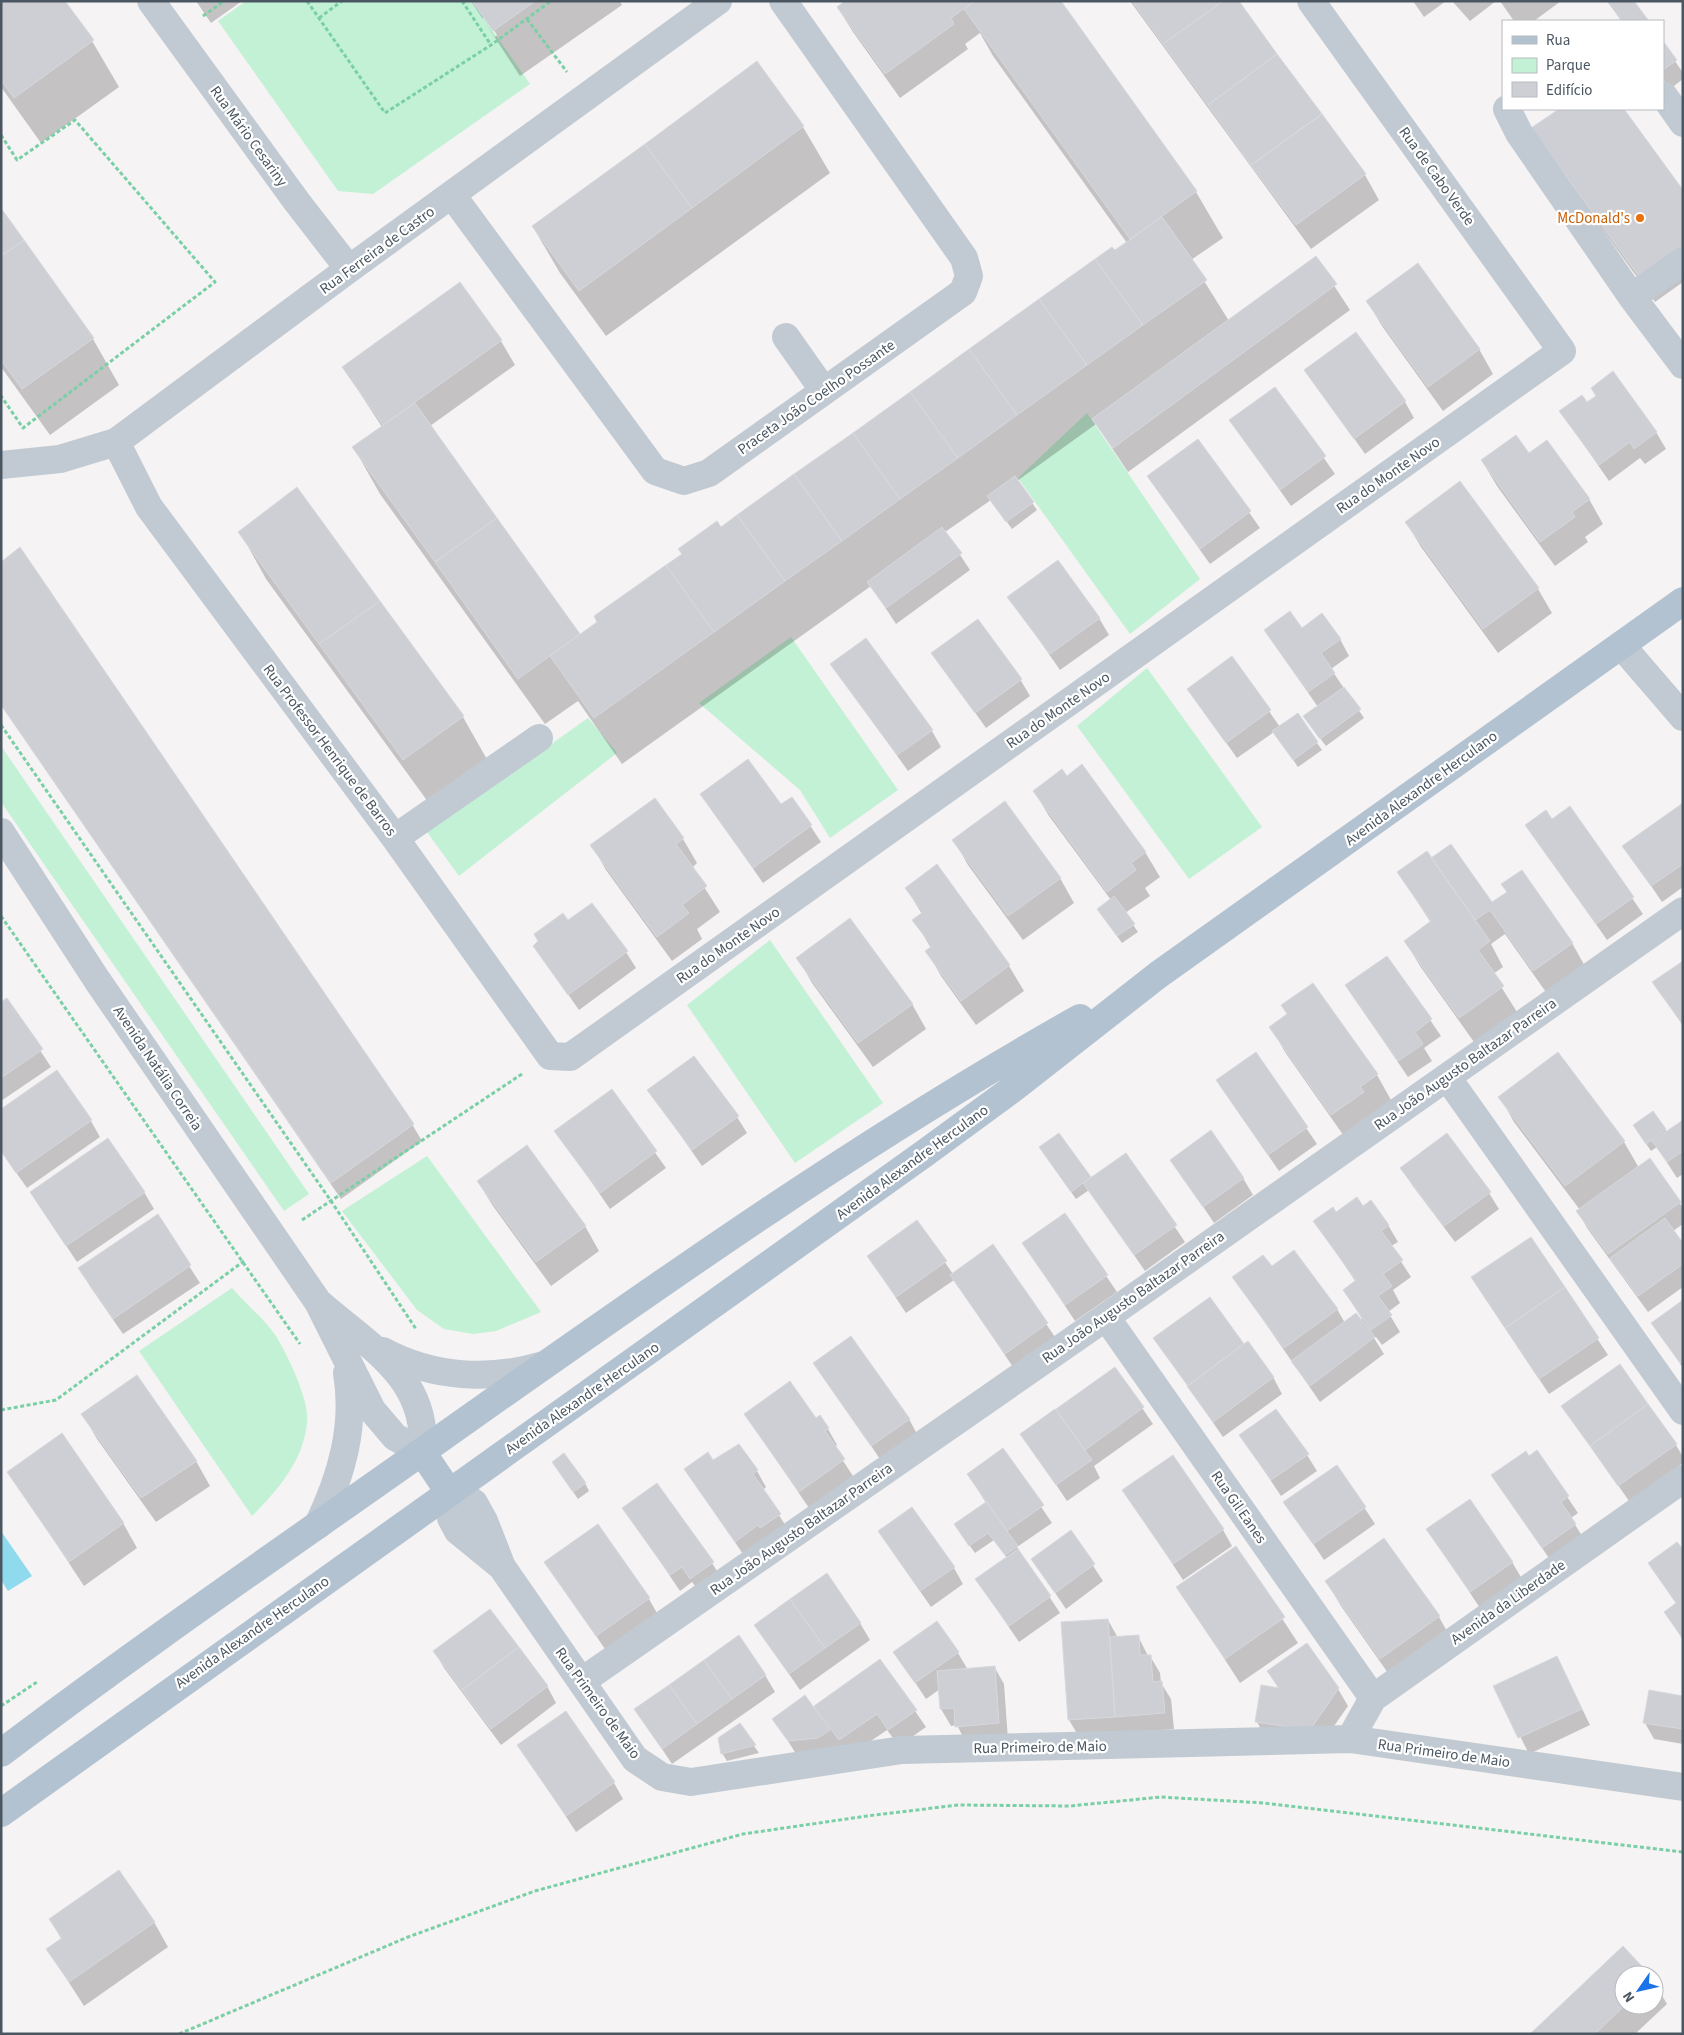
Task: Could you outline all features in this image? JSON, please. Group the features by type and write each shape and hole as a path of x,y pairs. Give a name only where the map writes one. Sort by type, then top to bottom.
{"main road":[{"name":"Avenida Alexandre Herculano","path":"1,1813 961,1128 1158,976 1683,601"},
{"name":"Avenida Alexandre Herculano","path":"1,1753 100,1680 644,1295 906,1123 1030,1046 1158,976"},
{"path":"422,1452 449,1492"}],"street":[{"name":"Rua Mário Cesariny","path":"151,1 349,269"},
{"name":"Praceta João Coelho Possante","path":"452,196 655,470 684,481 709,473 963,292 969,276 964,258 783,1"},
{"name":"Rua de Cabo Verde","path":"1311,1 1562,350"},
{"name":"Rua Ferreira de Castro","path":"11,465 60,459 116,442 349,269 452,196 716,2"},
{"path":"1670,95 1683,123"},
{"path":"1508,110 1519,133 1632,297 1683,365"},
{"path":"1632,297 1683,261"},
{"path":"786,337 824,391"},
{"name":"Rua do Monte Novo","path":"550,1056 570,1057 1562,350"},
{"name":"Rua Professor Henrique de Barros","path":"116,442 149,507 395,838 550,1056"},
{"path":"1621,645 1683,717"},
{"path":"395,838 539,738"},
{"name":"Avenida Natália Correia","path":"1,832 97,980 318,1302 362,1391 383,1425 395,1438 422,1452 422,1425 414,1399 390,1363 369,1343 318,1302"},
{"name":"Rua João Augusto Baltazar Parreira","path":"582,1681 1106,1317 1683,911"},
{"path":"1447,1077 1683,1411"},
{"name":"Rua Gil Eanes","path":"1106,1317 1373,1698"},
{"name":"Avenida Natália Correia","path":"318,1525 342,1468 349,1430 350,1390 338,1340"},
{"name":"Avenida Natália Correia","path":"369,1343 406,1362 445,1373 494,1375 544,1365"},
{"name":"Avenida da Liberdade","path":"1350,1739 1373,1698 1683,1479"},
{"name":"Rua Primeiro de Maio","path":"449,1492 461,1494 474,1504 484,1521 502,1567 635,1759 662,1777 691,1782 902,1750 1350,1739 1683,1787"}],"path":[{"path":"307,1 385,114 491,45 551,1"},
{"path":"318,18 342,1"},
{"path":"462,1 491,45"},
{"path":"527,19 586,97"},
{"path":"1,135 17,160 75,120 215,282 23,428 1,396"},
{"path":"1,725 331,1201 418,1332"},
{"path":"1,916 303,1348"},
{"path":"1,1706 42,1678"},
{"path":"179,2034 408,1937 535,1891 626,1864 743,1834 958,1805 1070,1806 1161,1797 1264,1803 1683,1852"}],"green space":[{"path":"246,1 472,1 530,84 373,194 338,191 218,21"},
{"path":"1087,413 1200,579 1130,634 1018,478"},
{"path":"791,637 898,790 830,838 800,790 699,703"},
{"path":"1147,668 1262,827 1189,879 1077,726"},
{"path":"588,718 617,753 459,876 427,832"},
{"path":"1,746 309,1194 284,1211 1,802"},
{"path":"770,940 883,1103 795,1163 687,1005"},
{"path":"427,1156 541,1312 496,1331 473,1334 444,1329 417,1310 342,1211"},
{"path":"232,1288 276,1336 297,1378 307,1413 305,1436 295,1462 280,1485 252,1516 139,1351"}],"water":[{"path":"1,1531 32,1576 8,1591 1,1580"}],"building":[{"path":"1,1 65,1 94,40 14,98 1,80"},
{"path":"472,1 535,1 493,31"},
{"path":"845,1 975,1 951,18 954,24 885,74 837,7"},
{"path":"975,1 1061,1 1197,191 1130,239 964,9"},
{"path":"1132,1 1223,1 1163,44"},
{"path":"1223,1 1239,1 1277,54 1208,105 1163,44"},
{"path":"1607,1 1634,1 1648,20 1621,20"},
{"path":"1664,42 1677,60 1664,69"},
{"path":"1277,54 1322,114 1251,165 1208,105"},
{"path":"757,61 804,126 692,208 645,144"},
{"name":"McDonald's","path":"1558,110 1625,110 1683,190 1683,247 1640,278 1531,128"},
{"path":"1322,114 1366,174 1296,225 1251,165"},
{"path":"645,144 692,208 579,291 532,226"},
{"path":"1,208 24,240 1,256"},
{"path":"1162,217 1207,280 1143,325 1095,259 1112,247 1115,250"},
{"path":"24,240 94,338 22,389 1,360 1,256"},
{"path":"1316,256 1337,284 1113,448 1092,419"},
{"path":"1095,259 1143,325 1087,365 1039,299"},
{"path":"1418,263 1480,349 1428,387 1366,301"},
{"path":"460,282 502,340 383,425 342,367"},
{"path":"1039,299 1087,365 1017,415 969,349"},
{"path":"1356,332 1406,401 1354,439 1304,370"},
{"path":"969,349 1017,415 958,458 910,392"},
{"path":"1613,371 1657,432 1634,449 1630,442 1599,465 1559,411 1582,395 1587,402 1596,396 1591,388"},
{"path":"1275,387 1326,456 1280,490 1229,420"},
{"path":"910,392 958,458 900,499 853,433"},
{"path":"415,403 497,518 435,562 352,447"},
{"path":"853,433 900,499 842,541 794,474"},
{"path":"1516,435 1529,453 1547,440 1590,499 1572,512 1575,517 1540,542 1481,460"},
{"path":"1198,439 1251,511 1200,549 1147,476"},
{"path":"794,474 842,541 785,581 737,515"},
{"path":"1015,476 1034,502 1006,522 987,496"},
{"path":"1460,481 1539,588 1483,629 1405,522"},
{"path":"297,487 380,601 319,644 238,532"},
{"path":"737,515 785,581 714,632 666,565 682,554 678,549 717,521 721,527"},
{"path":"497,518 580,634 518,679 435,562"},
{"path":"942,527 962,553 886,608 867,582"},
{"path":"20,547 414,1124 331,1183 1,705 1,562"},
{"path":"1058,560 1100,618 1050,654 1007,597"},
{"path":"666,565 714,632 594,718 550,656 597,622 594,616"},
{"path":"380,601 464,716 403,760 319,644"},
{"path":"1290,611 1302,628 1322,613 1341,639 1321,653 1335,673 1308,692 1264,630"},
{"path":"978,619 1022,679 975,713 931,653"},
{"path":"866,638 933,730 897,755 830,664"},
{"path":"1232,656 1271,710 1226,743 1187,689"},
{"path":"1344,687 1361,709 1320,739 1303,716"},
{"path":"1298,713 1318,742 1293,760 1272,731"},
{"path":"748,759 781,804 792,797 812,825 753,868 700,794"},
{"path":"1082,764 1146,852 1131,863 1136,870 1107,892 1033,791 1062,769 1067,776"},
{"path":"655,798 684,838 676,844 707,886 682,905 689,913 657,937 590,845"},
{"path":"1005,801 1061,878 1008,916 952,840"},
{"path":"1683,803 1683,864 1651,886 1622,846"},
{"path":"1570,806 1634,897 1596,924 1525,825 1546,810 1552,819"},
{"path":"1451,844 1492,902 1507,892 1501,884 1522,870 1573,943 1533,971 1490,910 1475,920 1431,858"},
{"path":"1427,851 1490,941 1478,950 1504,986 1459,1018 1404,941 1431,921 1397,872"},
{"path":"937,864 1010,965 961,1001 925,951 932,946 912,920 923,912 905,888"},
{"path":"1114,896 1135,924 1117,936 1097,909"},
{"path":"592,903 628,951 568,995 533,946 538,941 534,934 563,913 568,920"},
{"path":"850,918 913,1004 858,1043 796,958"},
{"path":"1387,956 1432,1019 1415,1032 1423,1044 1398,1061 1345,985"},
{"path":"1683,961 1683,1025 1652,982"},
{"path":"1313,983 1378,1074 1360,1087 1364,1092 1331,1115 1269,1027 1287,1014 1281,1005"},
{"path":"7,998 43,1049 1,1078 1,1002"},
{"path":"1256,1052 1308,1127 1268,1155 1216,1080"},
{"path":"1558,1052 1625,1141 1565,1186 1498,1097"},
{"path":"694,1056 739,1116 692,1150 647,1090"},
{"path":"57,1070 92,1120 16,1173 1,1151 1,1109"},
{"path":"612,1089 657,1151 600,1193 554,1131"},
{"path":"1653,1111 1666,1129 1646,1144 1633,1125"},
{"path":"1683,1120 1683,1151 1667,1162 1652,1141"},
{"path":"1211,1130 1244,1178 1203,1207 1170,1160"},
{"path":"1059,1133 1091,1177 1071,1192 1039,1147"},
{"path":"1447,1133 1491,1192 1444,1226 1400,1168"},
{"path":"108,1138 145,1192 66,1246 30,1192"},
{"path":"527,1145 586,1226 536,1262 477,1181"},
{"path":"1126,1153 1177,1225 1134,1255 1083,1183"},
{"path":"1650,1158 1681,1202 1608,1254 1576,1211"},
{"path":"1357,1197 1363,1206 1371,1200 1389,1225 1381,1231 1403,1260 1383,1274 1392,1286 1378,1296 1392,1315 1371,1330 1343,1290 1356,1280 1313,1221 1333,1207 1336,1212"},
{"path":"1065,1213 1108,1275 1065,1305 1022,1243"},
{"path":"158,1214 191,1265 113,1319 78,1268"},
{"path":"1665,1218 1683,1243 1683,1264 1638,1296 1610,1258"},
{"path":"917,1220 947,1261 896,1297 867,1256"},
{"path":"1531,1237 1565,1287 1505,1328 1471,1277"},
{"path":"993,1244 1048,1323 1005,1354 950,1275"},
{"path":"1294,1250 1338,1309 1284,1348 1232,1277 1263,1255 1272,1266"},
{"path":"1565,1287 1599,1338 1539,1379 1505,1328"},
{"path":"1210,1297 1244,1344 1188,1386 1153,1338"},
{"path":"1683,1300 1683,1361 1680,1363 1651,1323"},
{"path":"1356,1313 1375,1337 1310,1386 1291,1361"},
{"path":"851,1336 910,1419 871,1446 813,1363"},
{"path":"1248,1341 1274,1377 1213,1422 1187,1386"},
{"path":"1620,1364 1648,1404 1590,1446 1561,1406"},
{"path":"1115,1367 1144,1407 1085,1450 1056,1409"},
{"path":"137,1375 197,1461 141,1498 81,1414"},
{"path":"790,1381 816,1418 820,1415 829,1428 825,1431 845,1459 799,1492 744,1414"},
{"path":"1648,1404 1677,1444 1618,1486 1590,1446"},
{"path":"1055,1409 1092,1460 1056,1485 1020,1434"},
{"path":"1276,1409 1309,1454 1271,1480 1239,1435"},
{"path":"62,1433 124,1523 69,1562 7,1472"},
{"path":"739,1444 758,1470 753,1474 781,1514 760,1528 758,1525 735,1542 684,1469 708,1452 713,1460"},
{"path":"1003,1448 1044,1505 1007,1531 967,1474"},
{"path":"1537,1450 1569,1496 1561,1502 1576,1524 1542,1548 1491,1475 1526,1451 1529,1456"},
{"path":"564,1453 586,1483 573,1492 552,1462"},
{"path":"1173,1455 1224,1529 1173,1564 1122,1490"},
{"path":"1337,1465 1366,1507 1313,1544 1283,1502"},
{"path":"657,1483 714,1562 690,1579 682,1567 670,1575 622,1508"},
{"path":"1470,1499 1513,1562 1470,1592 1426,1529"},
{"path":"986,1502 1018,1546 1005,1555 988,1533 969,1546 954,1524"},
{"path":"912,1507 955,1567 920,1591 878,1531"},
{"path":"598,1524 650,1598 596,1636 544,1562"},
{"path":"1071,1530 1095,1564 1055,1593 1031,1559"},
{"path":"1384,1538 1440,1616 1380,1659 1325,1581"},
{"path":"1677,1542 1683,1549 1683,1639 1664,1612 1676,1603 1648,1563"},
{"path":"1236,1546 1285,1617 1225,1659 1176,1587"},
{"path":"1018,1549 1051,1596 1009,1626 975,1579"},
{"path":"827,1573 861,1623 825,1648 790,1599"},
{"path":"790,1599 825,1648 789,1674 754,1625"},
{"path":"490,1609 519,1647 462,1690 433,1651"},
{"path":"1108,1619 1115,1717 1068,1720 1061,1622"},
{"path":"937,1621 959,1652 915,1683 893,1652"},
{"path":"739,1635 766,1675 732,1699 704,1660"},
{"path":"1139,1635 1140,1655 1151,1655 1153,1682 1162,1681 1165,1713 1115,1717 1110,1637"},
{"path":"1307,1643 1339,1688 1310,1730 1255,1722 1261,1685 1279,1688 1267,1671"},
{"path":"519,1647 548,1686 491,1729 462,1690"},
{"path":"1557,1656 1582,1709 1518,1738 1493,1686"},
{"path":"880,1659 917,1710 888,1730 877,1714 839,1740 814,1706"},
{"path":"704,1660 732,1699 697,1724 669,1685"},
{"path":"995,1666 999,1723 955,1727 954,1708 940,1709 937,1671"},
{"path":"669,1685 697,1724 662,1749 634,1709"},
{"path":"1649,1690 1683,1696 1683,1729 1643,1723"},
{"path":"805,1695 830,1730 818,1738 788,1741 772,1719"},
{"path":"566,1711 615,1782 566,1816 517,1745"},
{"path":"740,1723 756,1745 721,1754 718,1738"},
{"path":"119,1870 155,1922 69,1982 46,1949 62,1938 49,1919"},
{"path":"1623,1946 1641,1965 1614,1965 1615,2015 1595,2034 1530,2034"}],"place":[{"name":"McDonald's","path":"1640,218"}]}
